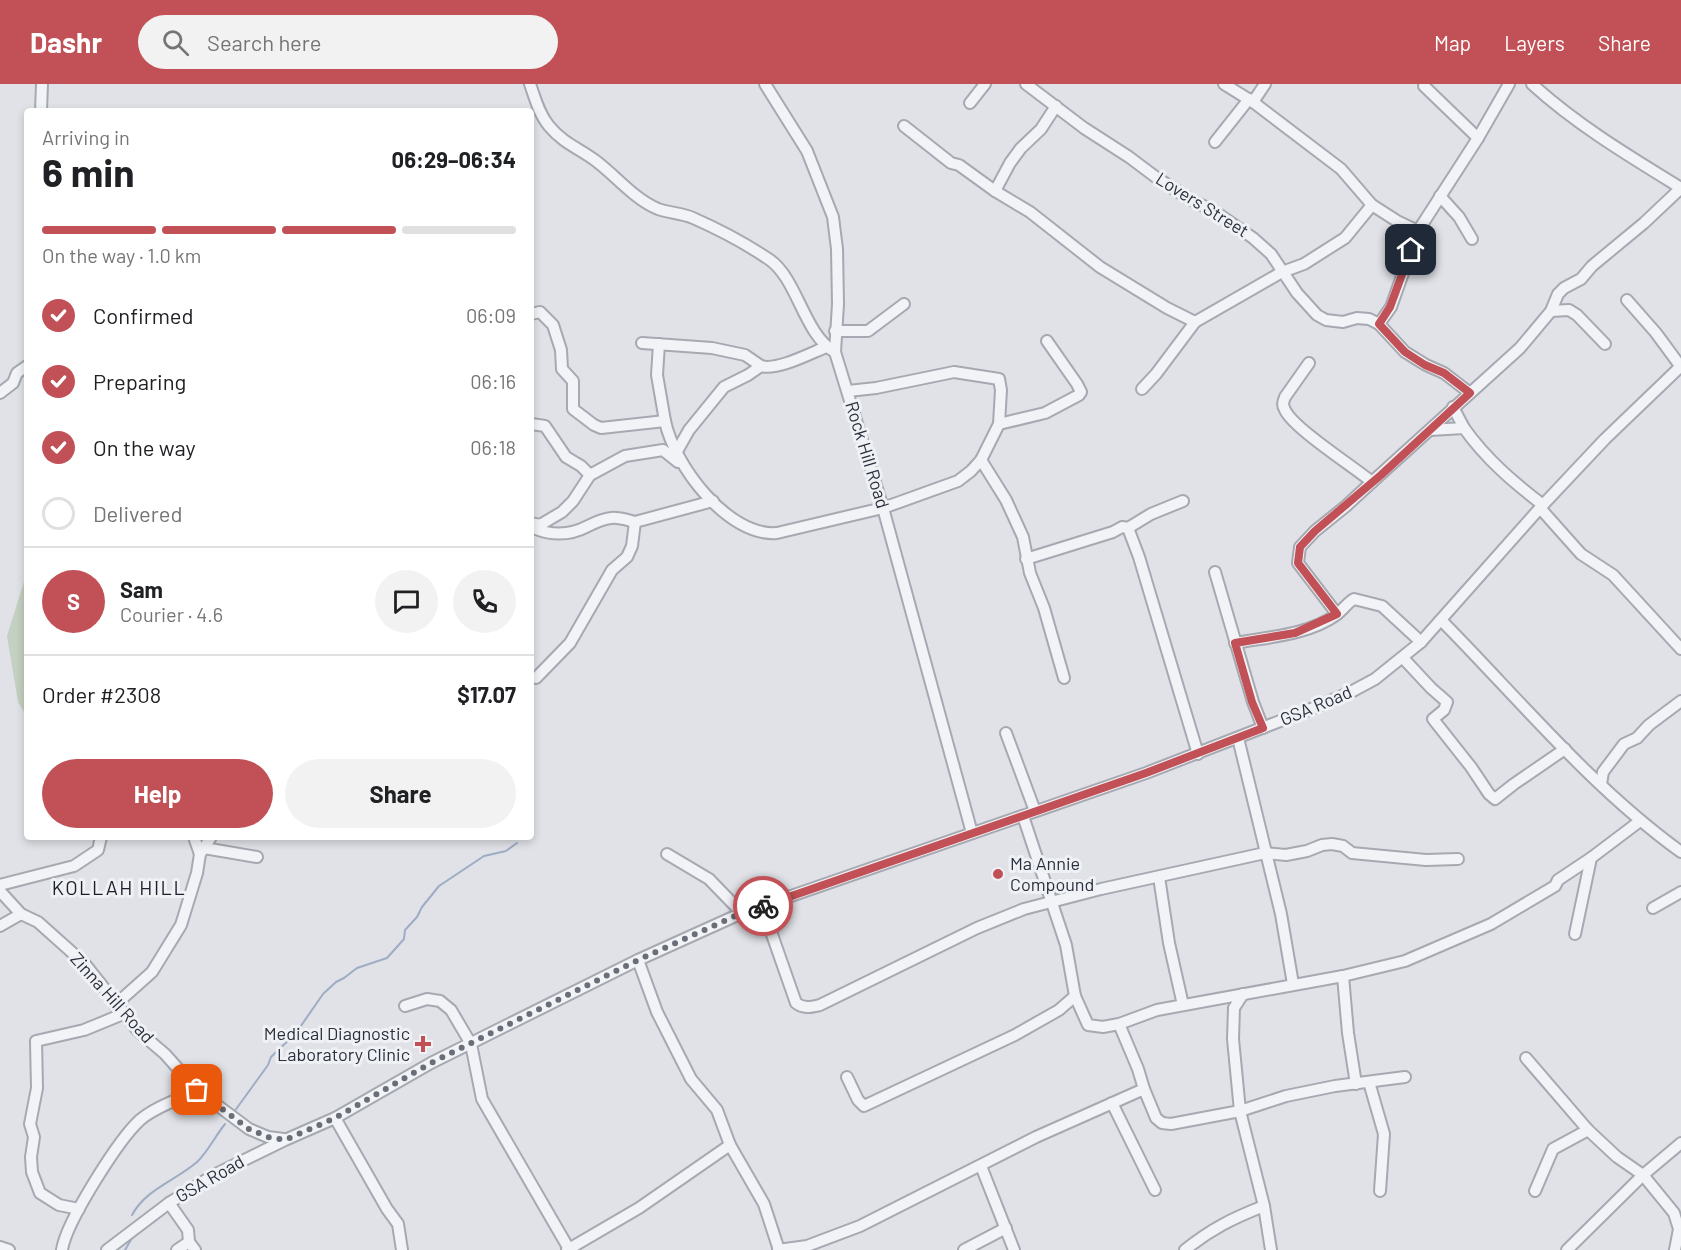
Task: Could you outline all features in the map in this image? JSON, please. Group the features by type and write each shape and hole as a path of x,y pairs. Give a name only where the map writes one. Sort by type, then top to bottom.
{"street":[{"path":"41,108 42,84"},
{"path":"530,84 540,113 564,142 595,160 646,202 658,209 691,217 706,224 769,260 783,271 797,300 831,349 766,368 745,355 712,348 642,343"},
{"name":"Rock Hill Road","path":"765,84 807,151 833,217 837,249 838,304 831,349 848,391 883,508 972,833"},
{"path":"970,103 985,84"},
{"name":"Lovers Street","path":"1026,84 1084,128 1157,178 1191,201 1214,211 1253,238 1271,254 1307,306 1317,315 1326,320 1343,322 1357,318 1369,319 1379,324"},
{"path":"1224,84 1251,101 1341,169 1372,205 1418,231"},
{"path":"1215,142 1265,84"},
{"path":"1470,393 1444,373 1425,365 1405,352 1379,324 1390,307 1418,231 1478,138 1509,84"},
{"path":"1337,614 1298,563 1300,547 1315,531 1520,348 1551,311 1555,300 1564,288 1587,274 1592,266 1644,223 1681,188 1589,130 1556,106 1532,84"},
{"path":"1424,86 1478,138"},
{"path":"995,191 1010,163 1021,148 1041,129 1056,106"},
{"path":"904,126 951,163 960,165 995,191 1030,212 1100,267 1167,308 1195,322"},
{"path":"1440,196 1459,217 1472,240"},
{"path":"1142,389 1195,322 1282,272 1304,264 1345,238 1372,205"},
{"path":"1627,300 1656,333 1681,367"},
{"path":"835,331 868,331 904,304"},
{"path":"1551,311 1569,310 1578,315 1605,344"},
{"path":"534,313 540,312 553,325 561,350 562,369 573,381 573,410 601,428 665,421"},
{"path":"999,424 1045,412 1081,392 1047,341"},
{"path":"659,344 657,375 668,438 683,466"},
{"path":"1309,363 1285,397 1284,408 1305,431 1372,482"},
{"path":"676,453 689,430 724,387 761,366"},
{"name":"GSA Road","path":"107,1250 169,1203 214,1174 335,1118 431,1063 638,960 742,913 1198,754 1349,693 1375,679 1421,642 1605,439 1681,367"},
{"path":"0,393 13,383 17,373 24,368"},
{"path":"535,528 562,512 573,501 590,475 625,456 663,450 683,466 732,519 766,534 777,533 883,508 958,481 981,460 999,424 1001,390 999,380 954,372 876,388 848,391"},
{"path":"1453,407 1478,448 1542,506 1581,554 1613,575 1681,649"},
{"path":"534,424 544,426 566,457 590,475"},
{"path":"1430,430 1464,428"},
{"path":"981,460 1006,500 1025,543 1026,559 1044,608 1064,678"},
{"path":"535,528 549,534 565,534 587,527 598,520 614,517 635,522 713,501"},
{"path":"1026,559 1113,532 1122,527 1128,528 1150,514 1183,501"},
{"path":"536,678 570,644 612,570 627,557 634,537 635,522"},
{"path":"1128,528 1139,557 1198,754"},
{"path":"1215,572 1252,702 1263,728"},
{"path":"1235,643 1295,633 1337,614 1354,599 1382,606 1421,642"},
{"path":"1441,620 1601,784 1640,821 1681,852"},
{"path":"1403,658 1431,688 1448,702 1444,710 1433,719 1495,799 1565,749"},
{"path":"1601,784 1603,772 1624,744 1637,738 1649,724 1681,701"},
{"path":"1006,733 1035,811"},
{"path":"1238,738 1281,914 1293,984"},
{"path":"1023,816 1066,945 1075,996 1083,1019 1088,1025 1103,1027 1119,1024 1156,1010 1343,976 1405,961 1491,924 1555,885 1558,880 1640,821"},
{"path":"0,885 74,866 98,850 100,840"},
{"path":"196,840 202,851"},
{"path":"115,1005 152,972 181,925 202,851 209,840"},
{"path":"762,906 796,1003 810,1007 820,1005 861,986 1000,918 1024,909 1101,889 1265,853 1286,855 1307,851 1322,844 1342,846 1352,853 1426,860 1458,859"},
{"path":"202,851 257,856"},
{"path":"667,854 710,879 742,913"},
{"path":"1575,934 1591,858"},
{"path":"1159,877 1169,943 1183,1005"},
{"name":"Zinna Hill Road","path":"0,891 21,914 38,922 76,956 138,1031 165,1054 197,1090 249,1129 268,1137 285,1140"},
{"path":"1653,908 1681,892"},
{"path":"0,926 21,914"},
{"path":"638,960 657,1012 691,1079 717,1110 730,1145 764,1204 779,1250 807,1246 860,1226 1036,1137 1144,1089"},
{"path":"1343,976 1348,1033 1356,1084"},
{"path":"1234,1008 1244,994"},
{"path":"847,1077 858,1100 864,1106 1015,1035 1059,1010 1075,996"},
{"path":"1229,996 1234,1008 1233,1039 1240,1111 1264,1206 1271,1250"},
{"path":"405,1006 427,999 440,1001 451,1010 471,1044 482,1099 573,1248 639,1208 730,1145"},
{"path":"79,1209 59,1205 40,1193 32,1172 31,1157 34,1137 30,1124 37,1088 36,1041 84,1030 123,1014"},
{"path":"1119,1024 1156,1118 1162,1123 1171,1125 1240,1111 1286,1096 1335,1086 1405,1077"},
{"path":"1526,1058 1588,1130 1617,1157 1643,1175 1674,1213 1679,1229 1675,1250"},
{"path":"1370,1082 1383,1134 1380,1191"},
{"path":"62,1250 65,1236 79,1209 109,1161 135,1126 149,1114 197,1090"},
{"path":"1112,1103 1155,1190"},
{"path":"335,1118 398,1224 402,1250"},
{"path":"1535,1191 1553,1149 1588,1130"},
{"path":"1567,1250 1643,1175 1681,1143"},
{"path":"981,1166 1014,1250"},
{"path":"169,1203 188,1230 192,1246 177,1250"},
{"path":"1185,1250 1229,1220 1264,1206"},
{"path":"964,1250 1006,1228"},
{"path":"0,1247 9,1250"}],"green space":[{"path":"24,582 24,712 18,702 7,636"}],"waterway":[{"path":"234,1112 268,1065 271,1057 296,1033 323,994 357,968 387,958 404,939 405,930 439,886 484,856 506,851 517,843"},
{"path":"132,1215 145,1198 197,1162 225,1124"},
{"path":"125,1250 132,1238"}],"way so far":[{"path":"197,1090 249,1129 268,1137 285,1140 335,1118 431,1063 638,960 742,913 763,906"}],"place":[{"name":"Ma Annie Compound","path":"998,874"},
{"name":"Medical Diagnostic Laboratory Clinic","path":"423,1044"}],"district":[{"name":"KOLLAH HILL","path":"119,888"}],"route":[{"path":"763,906 1146,773 1263,728 1252,702 1235,643 1295,633 1337,614 1298,563 1300,547 1470,393 1444,373 1425,365 1405,352 1379,324 1390,307 1411,250"}]}
